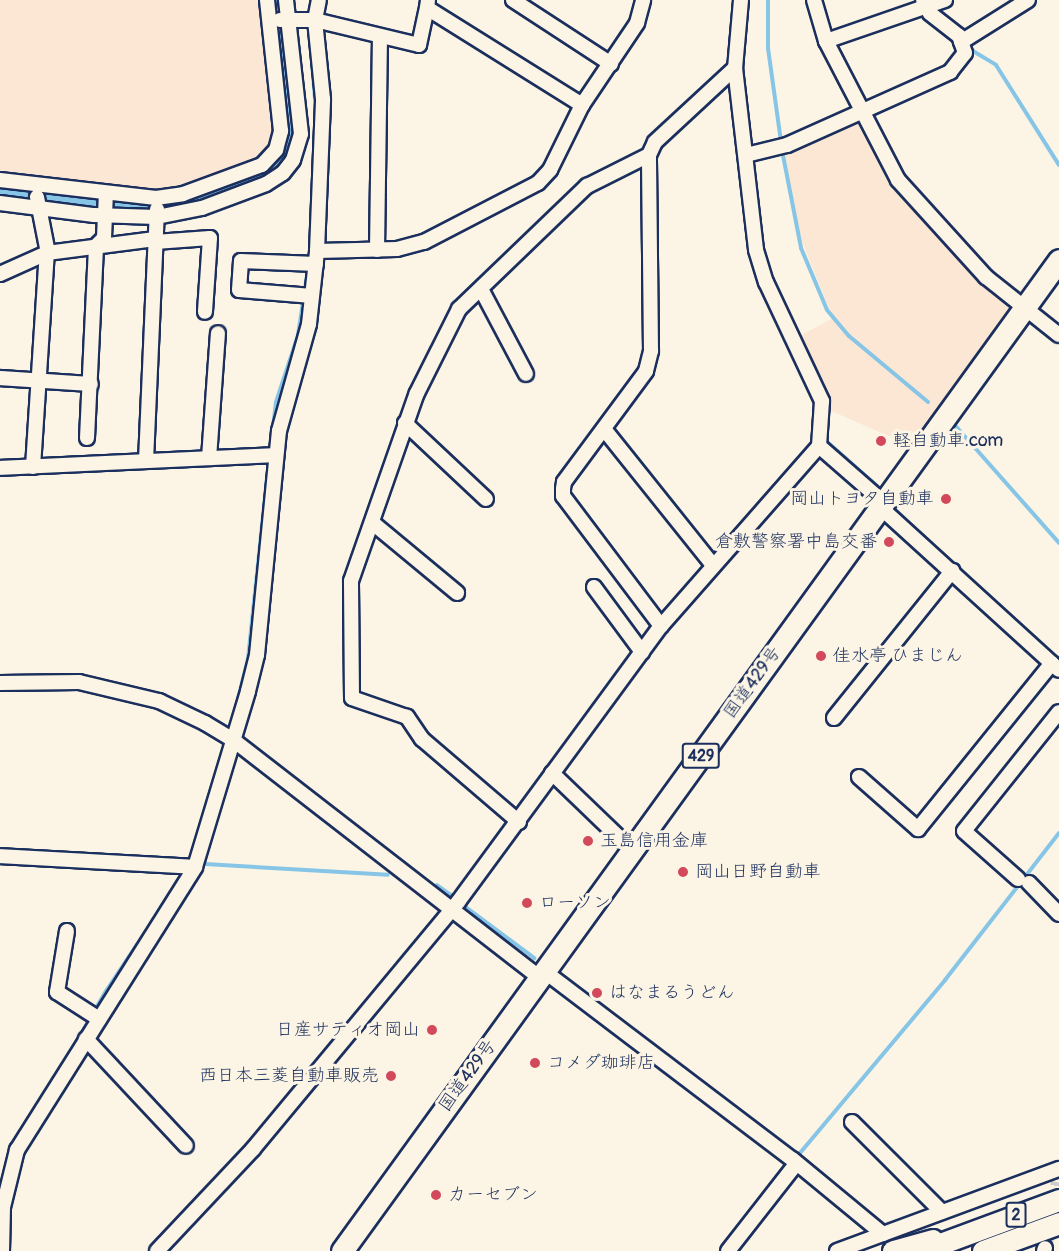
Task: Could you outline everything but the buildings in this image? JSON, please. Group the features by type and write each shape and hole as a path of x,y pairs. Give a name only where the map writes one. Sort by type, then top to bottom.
{"highway":[{"name":"国道429号","path":"342,1251 1059,260"},
{"name":"2","path":"921,1251 974,1231 1058,1180"},
{"name":"2","path":"983,1251 1059,1223"},
{"path":"894,1238 974,1231"},
{"path":"988,1251 1015,1239"}],"street":[{"path":"0,180 38,195 106,205 202,208 266,184 283,173 293,160 301,120 279,21 267,0"},
{"path":"0,203 38,195 106,205 156,207 183,194 262,165 276,150 281,123 279,21 286,0"},
{"path":"2,1251 3,1207 17,1150 86,1039 94,1016 190,866 225,775 232,739 257,655 279,431 309,324 307,296 317,257 323,99 311,20 319,0"},
{"path":"513,0 611,64"},
{"path":"307,296 239,290 241,261 317,257 397,249 445,234 538,183 550,170 582,105 637,23 643,0"},
{"path":"157,1251 253,1149 451,910 519,822 552,773 661,626 712,564 819,446 822,401 766,282 756,250 735,68 741,0"},
{"path":"814,0 826,41 862,116 898,180 986,277 1059,335"},
{"path":"826,41 925,4 945,0"},
{"path":"961,42 1028,0"},
{"path":"279,21 311,20 419,45 427,4 582,105"},
{"path":"746,155 782,147 862,116 950,72 965,53 959,36 925,4"},
{"path":"377,250 380,37"},
{"path":"661,626 563,496 564,482 646,371 651,351 649,155 655,142 735,68"},
{"path":"519,822 422,739 407,717 352,698 351,581 374,524 405,423 459,309 588,186 649,155"},
{"path":"33,465 46,253 38,195"},
{"path":"87,438 96,246 104,238 106,205"},
{"path":"146,461 156,207"},
{"path":"0,274 46,253 155,240 210,238 205,312"},
{"path":"480,289 526,374"},
{"path":"209,458 218,333"},
{"path":"0,378 91,384"},
{"path":"405,423 486,499"},
{"path":"604,429 712,564"},
{"path":"819,446 1056,667 918,830 859,777"},
{"path":"0,468 276,455"},
{"path":"374,524 457,593"},
{"path":"834,718 952,571"},
{"path":"594,587 642,652"},
{"path":"0,683 79,682 159,701 232,739 451,910 542,974 894,1238"},
{"path":"1059,712 964,831 1024,881 1059,914"},
{"path":"552,773 633,851"},
{"path":"0,856 190,866"},
{"path":"68,931 57,992 94,1016"},
{"path":"86,1039 186,1146"},
{"path":"852,1122 942,1212"},
{"path":"728,1251 794,1162"},
{"path":"837,1251 894,1238 942,1212 1058,1180"}],"shaded area":[{"path":"0,0 260,0 277,126 273,147 252,162 166,190 135,192 0,175"},
{"path":"859,119 888,177 1014,307 914,447 829,410 824,382 800,336 833,318 800,237 785,152"}],"waterway":[{"path":"0,192 113,206 176,205 207,197 276,168 291,141 291,118 277,0"},
{"path":"768,0 768,48 781,142"},
{"path":"310,36 316,113"},
{"path":"970,56 973,51 996,65 1059,165"},
{"path":"869,117 911,97"},
{"path":"782,150 801,248 827,310 849,336 928,402"},
{"path":"310,258 311,240"},
{"path":"270,453 276,402 298,335 308,269"},
{"path":"953,423 1059,543"},
{"path":"825,440 877,486"},
{"path":"235,711 248,659 269,460"},
{"path":"891,506 946,558"},
{"path":"795,1159 945,980 1059,833"},
{"path":"205,864 388,875"},
{"path":"437,885 452,896"},
{"path":"60,1070 106,991 166,901"},
{"path":"463,905 534,958"},
{"path":"872,1216 886,1227"}],"tunnel":[{"path":"1045,1248 1058,1182"}],"place":[{"name":"軽自動車.com","path":"881,441"},
{"name":"岡山トヨタ自動車","path":"946,499"},
{"name":"倉敷警察署中島交番","path":"889,542"},
{"name":"佳水亭 ひまじん","path":"821,656"},
{"name":"玉島信用金庫","path":"588,841"},
{"name":"岡山日野自動車","path":"683,872"},
{"name":"ローソン","path":"527,903"},
{"name":"はなまるうどん","path":"597,993"},
{"name":"日産サティオ岡山","path":"432,1030"},
{"name":"コメダ珈琲店","path":"535,1063"},
{"name":"西日本三菱自動車販売","path":"391,1076"},
{"name":"カーセブン","path":"436,1195"}]}
